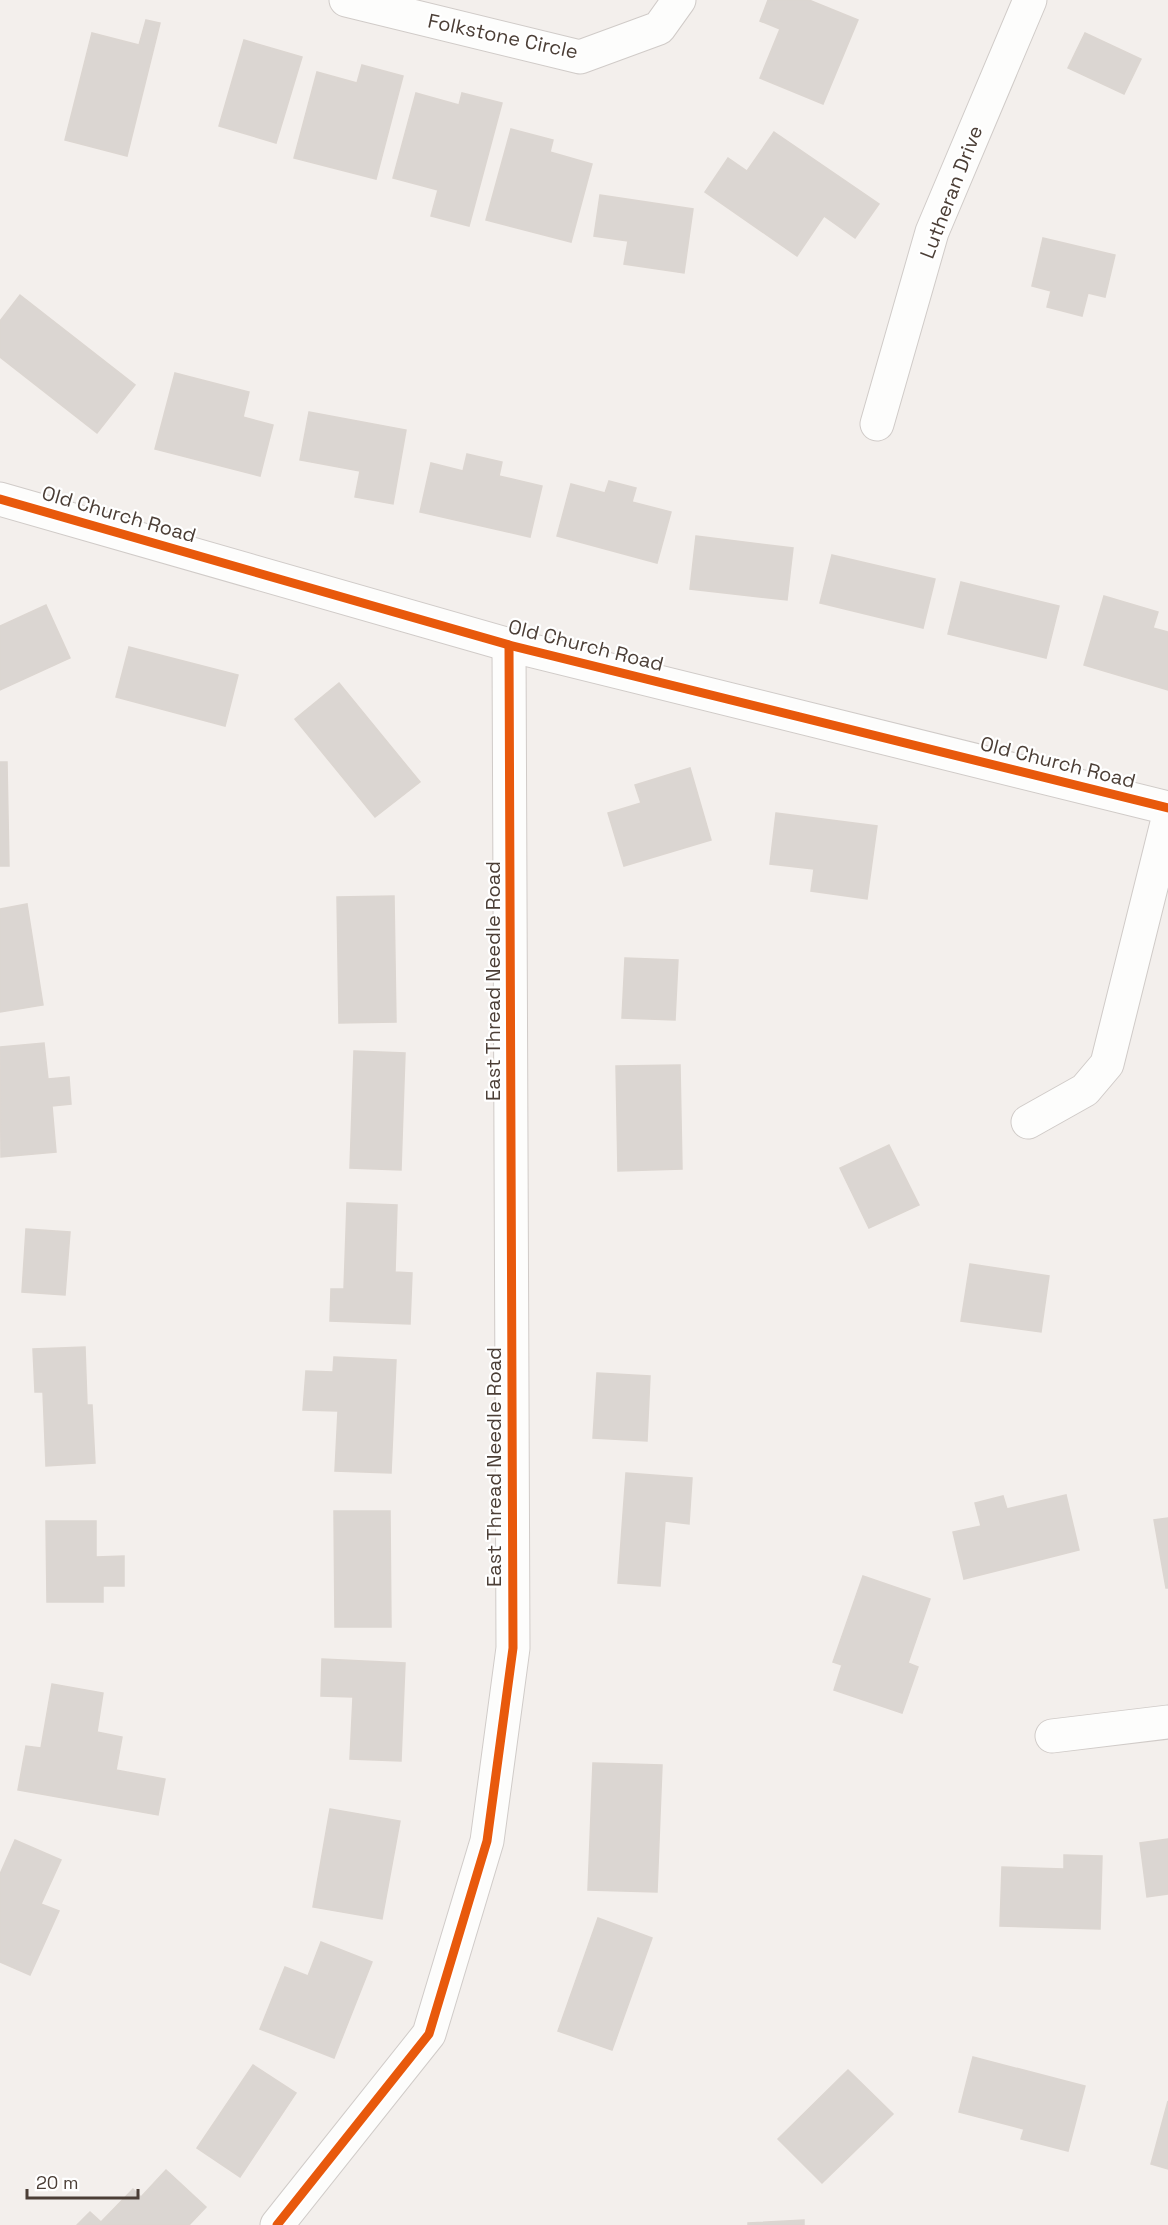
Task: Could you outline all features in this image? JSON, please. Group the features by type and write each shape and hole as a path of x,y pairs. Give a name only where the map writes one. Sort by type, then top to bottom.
{"street":[{"name":"Folkstone Circle","path":"346,0 580,57 659,28 679,0"},
{"name":"Lutheran Drive","path":"877,423 932,232 1030,0"},
{"name":"Old Church Road","path":"0,499 510,645 1168,808"},
{"name":"East Thread Needle Road","path":"277,2225 429,2034 487,1841 513,1648 510,645"},
{"path":"1028,1122 1085,1090 1107,1064 1168,819"},
{"path":"1052,1736 1168,1722"}],"building":[{"path":"768,0 809,0 858,20 823,104 760,78 780,29 760,21"},
{"path":"146,20 160,23 127,156 65,140 92,33 139,45"},
{"path":"1085,33 1141,59 1124,94 1068,68"},
{"path":"244,40 302,57 276,143 219,126"},
{"path":"362,65 403,76 376,179 294,158 317,72 357,83"},
{"path":"416,93 459,105 462,93 502,103 469,226 431,216 438,190 393,178"},
{"path":"511,129 553,140 550,152 592,164 571,242 486,220"},
{"path":"774,132 879,204 855,238 824,216 797,256 705,192 728,158 747,171"},
{"path":"600,195 693,209 684,273 624,264 628,241 594,236"},
{"path":"1043,238 1115,255 1105,297 1088,293 1082,316 1047,307 1051,291 1032,286"},
{"path":"20,295 135,385 97,433 0,357 0,321"},
{"path":"175,373 249,392 243,417 273,425 260,476 155,449"},
{"path":"309,412 406,430 393,504 355,497 360,471 300,460"},
{"path":"467,454 502,462 499,476 542,486 530,537 420,512 431,463 463,471"},
{"path":"609,481 636,488 632,502 671,512 657,563 557,536 571,484 605,493"},
{"path":"696,536 793,548 787,600 690,589"},
{"path":"832,555 935,579 923,628 820,603"},
{"path":"961,582 1059,606 1046,658 948,634"},
{"path":"1104,596 1158,612 1153,628 1168,632 1168,690 1084,665"},
{"path":"46,605 70,658 0,690 0,626"},
{"path":"129,647 238,675 225,726 116,697"},
{"path":"339,683 420,782 375,817 295,719"},
{"path":"0,762 7,762 9,866 0,866"},
{"path":"690,768 711,840 624,866 608,813 641,803 635,785"},
{"path":"776,813 877,826 867,899 811,891 814,869 770,864"},
{"path":"394,896 396,1022 339,1023 337,897"},
{"path":"27,904 43,1005 0,1012 0,909"},
{"path":"625,958 678,960 675,1020 622,1018"},
{"path":"44,1043 48,1079 69,1077 71,1104 52,1106 56,1152 1,1157 0,1047"},
{"path":"354,1051 405,1053 401,1170 350,1168"},
{"path":"680,1065 682,1169 618,1171 616,1066"},
{"path":"889,1145 919,1205 869,1228 840,1168"},
{"path":"347,1203 397,1205 395,1272 412,1273 410,1324 330,1321 331,1289 344,1289"},
{"path":"26,1229 70,1232 65,1295 22,1292"},
{"path":"970,1264 1049,1276 1041,1332 961,1321"},
{"path":"85,1347 87,1405 92,1405 95,1463 46,1466 43,1392 35,1392 33,1349"},
{"path":"334,1357 396,1360 391,1473 335,1471 338,1411 303,1410 306,1371 333,1372"},
{"path":"597,1373 650,1376 647,1441 593,1438"},
{"path":"626,1473 692,1478 689,1524 665,1521 660,1586 618,1583"},
{"path":"1066,1495 1079,1550 964,1579 953,1532 981,1526 975,1503 1003,1496 1007,1509"},
{"path":"334,1511 390,1511 391,1627 335,1627"},
{"path":"1168,1518 1168,1588 1166,1588 1154,1520"},
{"path":"46,1521 96,1521 96,1557 124,1556 124,1586 103,1586 103,1602 47,1602"},
{"path":"863,1576 930,1599 908,1663 918,1667 902,1713 834,1690 842,1665 833,1662"},
{"path":"322,1659 405,1663 401,1761 350,1759 353,1697 321,1696"},
{"path":"52,1684 103,1693 97,1732 122,1737 116,1770 165,1779 158,1815 18,1790 26,1746 41,1748"},
{"path":"593,1763 662,1765 657,1892 588,1890"},
{"path":"330,1809 400,1821 382,1919 313,1907"},
{"path":"1168,1839 1168,1894 1147,1897 1140,1843"},
{"path":"15,1840 61,1860 41,1904 59,1911 30,1975 0,1962 0,1874"},
{"path":"1064,1855 1102,1856 1100,1929 1000,1926 1002,1867 1064,1869"},
{"path":"598,1918 652,1938 612,2050 558,2031"},
{"path":"321,1942 372,1962 334,2058 260,2029 285,1967 308,1976"},
{"path":"973,2057 1085,2086 1068,2151 1021,2139 1024,2129 959,2112"},
{"path":"253,2065 296,2093 240,2177 197,2148"},
{"path":"848,2070 893,2114 822,2183 778,2139"},
{"path":"1168,2101 1168,2169 1151,2164"},
{"path":"166,2170 206,2207 189,2225 77,2225 90,2212 101,2222 133,2189 141,2197"},
{"path":"804,2220 804,2225 748,2225 748,2223"}],"cycle path":[{"path":"0,499 509,645 1168,808"},
{"path":"277,2225 429,2034 487,1841 513,1648 509,645"}]}
